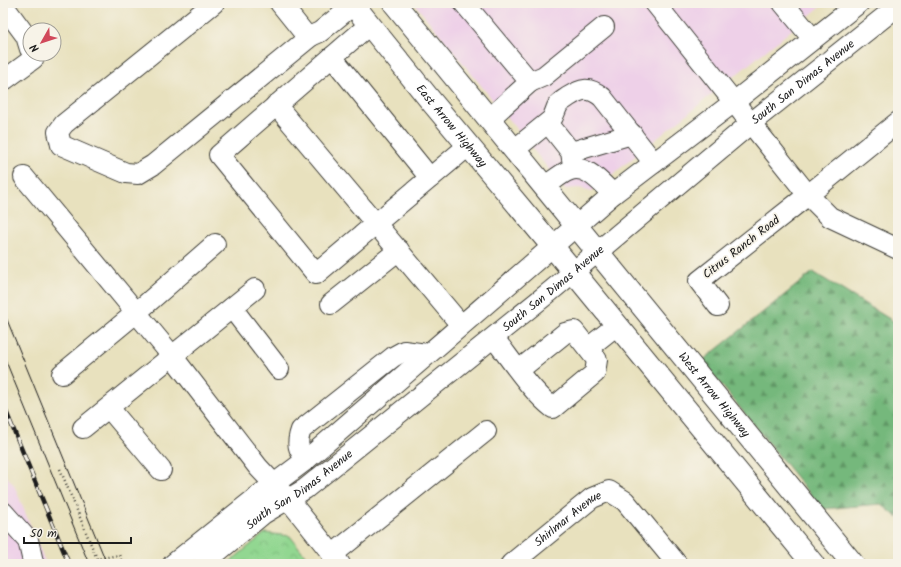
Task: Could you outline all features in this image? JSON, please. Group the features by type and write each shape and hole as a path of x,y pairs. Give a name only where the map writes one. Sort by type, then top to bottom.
{"main road":[{"name":"East Arrow Highway","path":"352,4 553,247"},
{"path":"402,6 489,119 577,226"},
{"name":"West Arrow Highway","path":"577,226 853,564"},
{"path":"553,247 813,564"}],"street":[{"path":"214,3 64,124 58,132 61,145 126,173 138,174 153,165 311,36 320,32 352,4"},
{"path":"280,3 304,33 311,36"},
{"path":"464,3 530,82"},
{"path":"783,3 813,39"},
{"name":"South San Dimas Avenue","path":"173,564 306,460 613,194 734,102 858,3"},
{"path":"3,5 22,31"},
{"path":"663,6 734,102 808,195 830,217 898,249"},
{"name":"South San Dimas Avenue","path":"203,564 263,514 305,489 494,338 751,123 898,6"},
{"path":"369,25 219,155 316,274 468,146"},
{"path":"489,119 530,82 544,76 604,27"},
{"path":"332,57 430,178"},
{"path":"3,81 29,62"},
{"path":"514,150 548,123 556,113 558,105 561,102 582,89 594,91 602,97 654,163"},
{"path":"276,105 377,223 461,325"},
{"name":"Citrus Ranch Road","path":"718,306 699,281 898,122"},
{"path":"548,123 579,169 591,174 613,194"},
{"path":"544,187 568,170 572,160 632,134"},
{"path":"24,177 137,312 258,467 288,499 336,559 486,432"},
{"path":"62,374 137,312 215,244"},
{"path":"331,304 399,250"},
{"path":"83,428 173,357 255,289"},
{"path":"232,308 279,368"},
{"path":"588,348 617,325"},
{"path":"494,338 519,370 543,400 553,408 595,373 597,360 574,331 565,333 519,370"},
{"path":"109,408 161,470"},
{"name":"Shirlmar Avenue","path":"511,564 592,498 609,491 625,501 677,564"},
{"path":"3,512 28,540 33,563"}],"path":[{"path":"60,469 97,559 119,555 123,564"}],"shaded area":[{"path":"414,3 825,3 592,191 579,188 565,189"},
{"path":"3,472 14,485 46,564 3,564"}],"green space":[{"path":"813,272 898,324 898,518 881,504 822,509 702,361"},
{"path":"265,533 290,536 312,564 227,564"}],"tram line":[{"path":"3,310 107,564"},
{"path":"3,354 89,564"}],"railway":[{"path":"3,404 69,564"}]}
